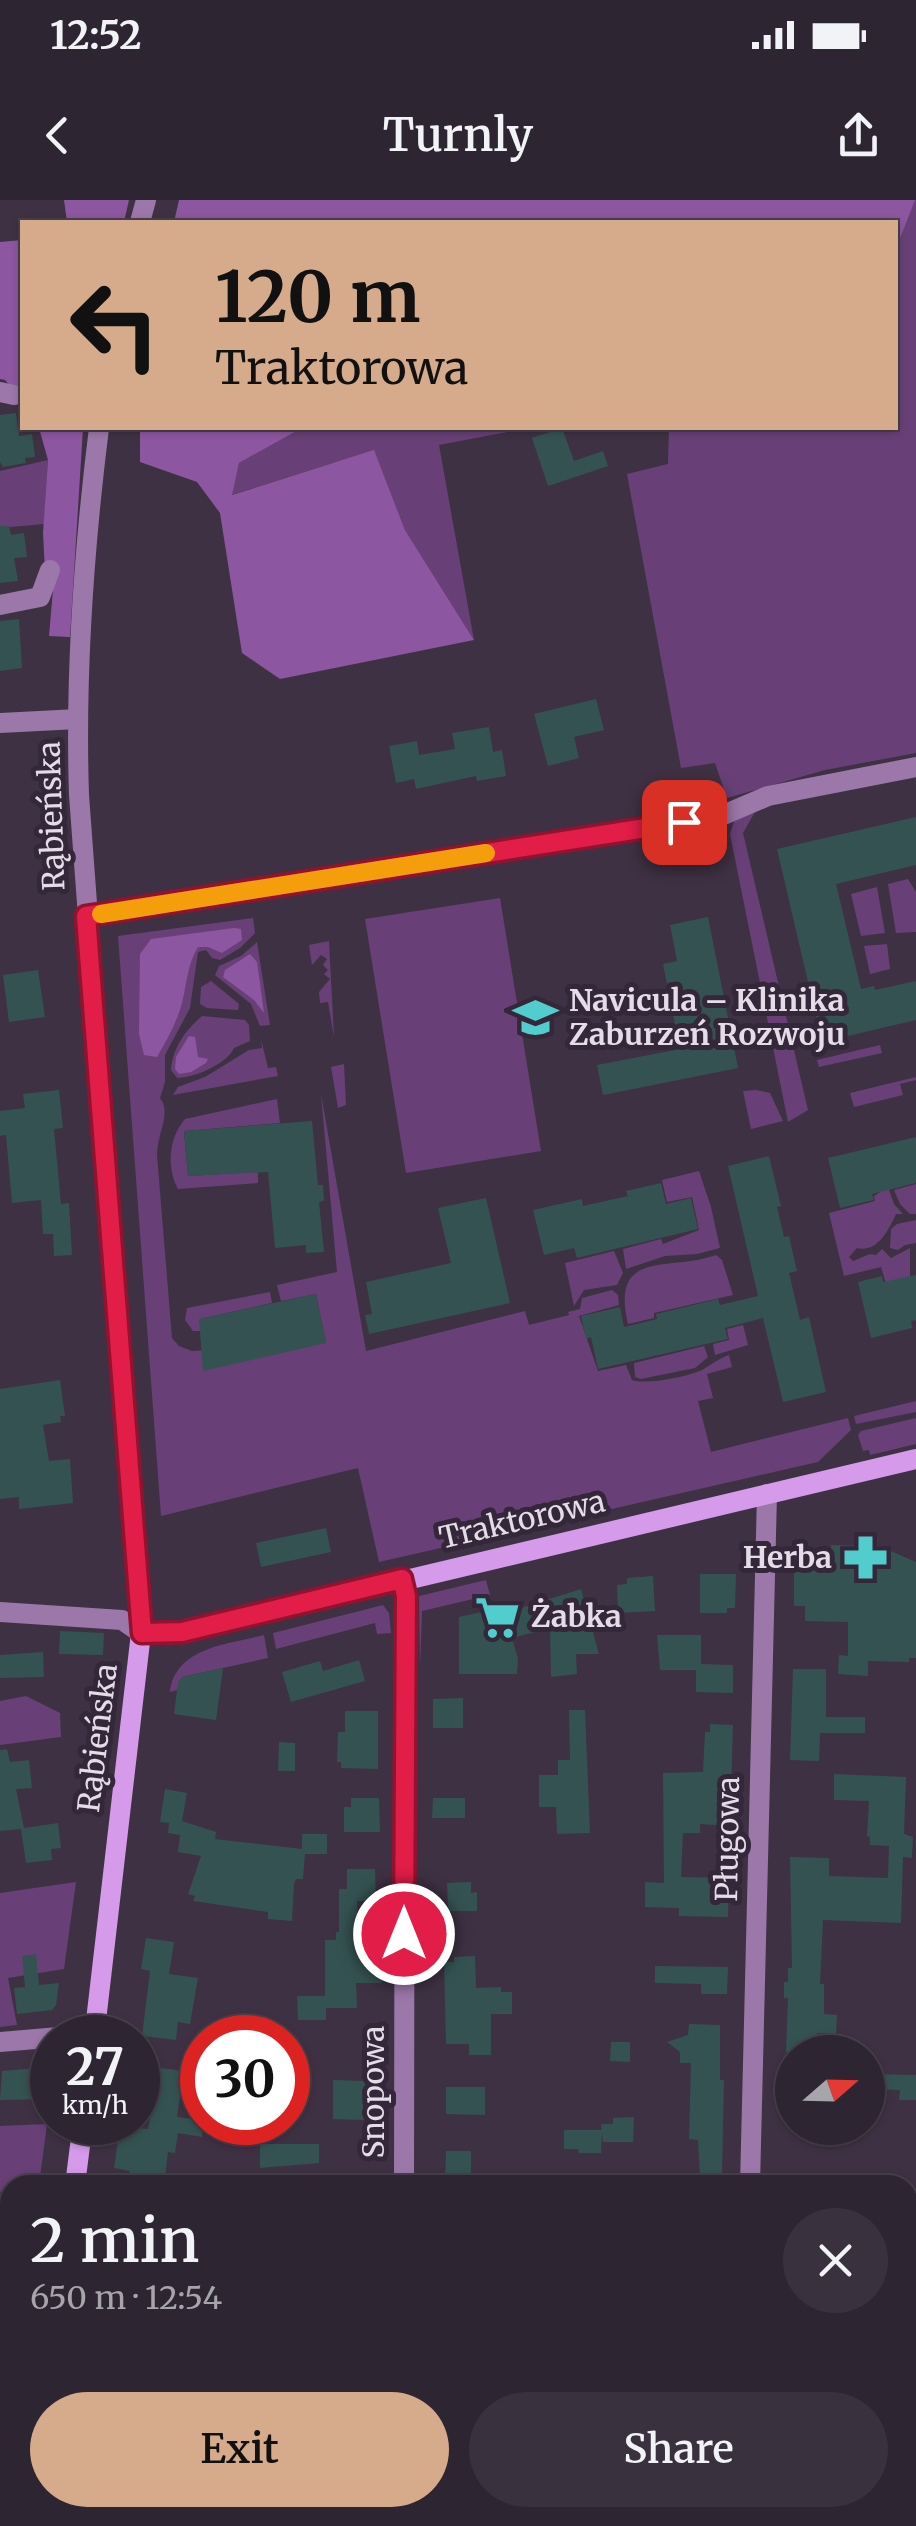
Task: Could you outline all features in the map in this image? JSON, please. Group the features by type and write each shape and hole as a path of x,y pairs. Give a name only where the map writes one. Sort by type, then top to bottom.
{"main road":[{"name":"Traktorowa","path":"142,1633 182,1632 916,1459"},
{"name":"Rąbieńska","path":"96,2015 142,1633"},
{"path":"75,2175 80,2145"}],"street":[{"name":"Rąbieńska","path":"99,430 78,719 86,916 142,1633"},
{"path":"0,605 40,598 50,570"},
{"path":"0,722 78,719"},
{"path":"86,916 721,816 768,796 916,767"},
{"name":"Pługowa","path":"750,2175 767,1494"},
{"name":"Snopowa","path":"402,1579 406,1596 404,2175"},
{"path":"0,1612 122,1620 142,1633"},
{"path":"0,2042 30,2040"}],"shaded area":[{"path":"64,200 129,200 124,220 67,220"},
{"path":"179,200 915,200 898,243 898,220 174,220"},
{"path":"288,200 916,200 916,753 825,770 727,798 715,763 681,768 627,474 668,464 669,430 898,430 898,220 292,220"},
{"path":"20,240 20,398 0,379 0,242"},
{"path":"40,430 83,430 70,637 49,636 54,578 45,571 43,533 48,460"},
{"path":"140,430 298,430 239,463 232,495 374,450 405,530 474,640 280,679 242,653 220,513 197,482 140,462"},
{"path":"298,430 518,430 439,445 474,640 405,530 376,456 333,463 231,495 239,463"},
{"path":"48,460 44,524 0,528 0,471"},
{"path":"756,810 743,833 808,1110 788,1122 730,834 734,821"},
{"path":"908,879 916,892 916,932 896,933 888,884"},
{"path":"877,887 885,933 861,936 851,894"},
{"path":"500,898 541,1151 406,1173 365,919"},
{"path":"253,918 255,933 240,948 220,960 212,958 206,950 198,952 190,1008 165,1055 165,1082 160,1098 165,1110 157,1155 172,1338 179,1346 192,1351 326,1343 316,1294 281,1301 277,1285 337,1272 321,1094 366,1351 525,1311 529,1325 569,1315 568,1312 580,1309 582,1298 612,1290 618,1295 619,1305 579,1316 598,1371 626,1365 632,1380 656,1381 696,1373 729,1355 732,1367 707,1374 713,1398 698,1401 711,1452 848,1418 851,1430 818,1462 379,1562 358,1468 161,1516 118,936"},
{"path":"241,929 242,940 222,953 198,947 171,1031 157,1057 144,1055 139,1034 140,954 151,939"},
{"path":"329,941 334,1037 328,1002 320,1003 319,992 330,979 324,974 328,970 323,965 327,959 321,955 312,965 309,945"},
{"path":"257,942 270,1025 260,1026 251,1004 215,975 219,966 241,956"},
{"path":"887,944 890,969 870,974 864,946"},
{"path":"250,954 257,962 264,1013 254,1000 223,977 225,970"},
{"path":"211,981 239,1004 238,1010 200,1004 201,987"},
{"path":"202,1016 245,1020 250,1041 234,1048 209,1069 177,1078 171,1070 174,1054 185,1034"},
{"path":"189,1036 195,1037 198,1057 208,1059 191,1072 179,1074 175,1069 176,1057"},
{"path":"261,1039 268,1068 276,1067 278,1076 173,1095 178,1087 205,1077 249,1050 262,1048"},
{"path":"880,1045 882,1053 819,1067 817,1060"},
{"path":"344,1064 346,1105 338,1108 331,1067"},
{"path":"916,1077 900,1084 903,1095 854,1107 850,1093"},
{"path":"743,1091 770,1093 783,1121 751,1129"},
{"path":"277,1099 280,1123 184,1131 188,1176 258,1172 258,1183 178,1189 171,1152 175,1134 185,1119"},
{"path":"699,1171 720,1248 665,1256 626,1269 623,1249 661,1239 663,1244 699,1230 692,1197 667,1202 662,1180"},
{"path":"916,1184 916,1214 910,1214 894,1190"},
{"path":"888,1187 894,1204 903,1214 896,1214 877,1243 857,1248 849,1257 853,1261 876,1255 882,1249 891,1258 910,1248 910,1279 886,1284 881,1267 844,1276 829,1213 875,1201 874,1196"},
{"path":"916,1220 916,1243 898,1250 890,1248 891,1229"},
{"path":"614,1251 623,1273 617,1285 584,1290 574,1306 565,1263"},
{"path":"716,1255 722,1260 733,1295 654,1313 654,1318 628,1324 625,1300 628,1284 636,1273 648,1267"},
{"path":"270,1292 272,1303 200,1319 200,1331 193,1331 185,1320 187,1308"},
{"path":"743,1325 748,1345 715,1355 713,1344 729,1340 727,1329"},
{"path":"704,1346 708,1357 695,1368 635,1377 634,1363"},
{"path":"916,1401 916,1412 856,1424 854,1416"},
{"path":"916,1418 916,1444 870,1455 869,1450 863,1451 858,1435 861,1431"},
{"path":"486,1580 490,1595 422,1611 420,1669 419,1596"},
{"path":"383,1605 389,1613 391,1633 377,1634 375,1623 276,1649 273,1633"},
{"path":"264,1635 268,1658 182,1677 177,1690 170,1692 174,1677 193,1657 220,1645"},
{"path":"26,1696 60,1713 61,1737 0,1745 0,1701"},
{"path":"76,1882 64,1969 8,1978 17,2025 0,2027 0,1893"},
{"path":"30,2125 30,2145 44,2145 40,2175 0,2175 0,2126"}],"building":[{"path":"16,413 19,436 32,434 35,457 25,458 26,463 3,467 0,415"},
{"path":"563,430 574,461 603,451 608,466 548,486 532,438"},
{"path":"0,526 9,526 11,535 24,533 27,557 14,558 18,581 0,583"},
{"path":"19,619 22,668 0,671 0,621"},
{"path":"596,699 604,730 574,737 579,758 548,766 534,714"},
{"path":"489,727 493,752 502,750 506,776 477,781 476,776 416,789 414,779 396,783 389,746 417,741 419,755 455,749 452,733"},
{"path":"916,817 916,865 836,884 861,989 874,986 875,990 916,981 916,1020 822,1042 777,849"},
{"path":"708,917 738,1068 603,1095 597,1065 680,1049 663,964 677,961 670,925"},
{"path":"38,970 45,1017 9,1022 3,975"},
{"path":"59,1090 63,1128 54,1129 61,1204 69,1203 72,1255 54,1256 53,1234 43,1234 41,1200 12,1203 6,1135 0,1136 0,1111 25,1108 23,1094"},
{"path":"312,1121 318,1185 323,1185 324,1201 319,1202 324,1252 306,1253 306,1245 275,1248 268,1172 188,1176 184,1131"},
{"path":"916,1137 916,1183 872,1194 874,1200 840,1208 828,1158"},
{"path":"769,1156 784,1237 789,1236 797,1271 789,1273 800,1320 809,1317 826,1392 783,1402 763,1318 725,1328 728,1339 598,1369 591,1337 586,1339 581,1316 620,1307 624,1327 657,1319 656,1314 718,1299 720,1305 758,1296 728,1166"},
{"path":"661,1183 666,1204 691,1198 698,1229 577,1258 574,1248 544,1255 533,1210 582,1199 583,1206 628,1196 626,1191"},
{"path":"486,1198 510,1303 369,1334 365,1315 372,1314 366,1282 451,1263 438,1208"},
{"path":"916,1275 916,1320 911,1321 912,1328 871,1338 858,1282 882,1276 883,1282"},
{"path":"316,1294 326,1343 203,1371 199,1319"},
{"path":"60,1380 65,1416 60,1416 61,1422 43,1425 49,1461 70,1459 73,1503 19,1509 19,1497 0,1499 0,1389"},
{"path":"326,1528 331,1552 261,1567 256,1543"},
{"path":"831,1545 879,1546 916,1562 916,1658 909,1658 909,1662 868,1661 868,1676 838,1674 839,1655 848,1656 848,1622 805,1621 805,1606 794,1606 794,1558 831,1558"},
{"path":"700,1574 736,1574 735,1608 727,1608 727,1613 700,1613"},
{"path":"653,1576 655,1611 618,1613 617,1585 627,1584 627,1578"},
{"path":"581,1589 599,1654 576,1654 577,1674 551,1677 550,1628 512,1638 518,1659 517,1674 459,1674 459,1617 504,1607 505,1613"},
{"path":"60,1631 104,1633 103,1655 59,1654"},
{"path":"657,1635 701,1635 701,1664 733,1665 733,1693 696,1692 696,1670 660,1670"},
{"path":"43,1652 44,1677 0,1678 0,1655"},
{"path":"359,1660 365,1681 291,1702 282,1672 320,1661 323,1671"},
{"path":"223,1668 216,1720 174,1714 182,1677"},
{"path":"793,1669 826,1669 826,1717 865,1717 865,1733 820,1733 819,1761 790,1760"},
{"path":"463,1698 463,1728 433,1728 433,1699"},
{"path":"569,1710 585,1710 590,1833 557,1834 556,1807 539,1807 539,1775 558,1775 558,1760 570,1760"},
{"path":"345,1711 378,1711 378,1769 341,1768 341,1762 337,1762 338,1732 345,1732"},
{"path":"710,1724 733,1725 730,1826 700,1824 700,1833 683,1833 681,1877 729,1878 728,1917 679,1916 679,1908 645,1907 645,1882 664,1883 663,1773 703,1772 705,1732 710,1732"},
{"path":"279,1742 295,1743 295,1771 278,1771"},
{"path":"7,1749 10,1762 29,1760 32,1788 16,1789 24,1828 58,1823 61,1848 51,1849 52,1860 26,1863 21,1829 0,1831 0,1750"},
{"path":"834,1774 906,1777 904,1834 913,1837 912,1858 903,1857 901,1923 823,1920 820,1984 824,1984 824,2014 837,2015 836,2034 787,2035 788,1998 784,1998 784,1982 788,1982 788,1968 792,1968 790,1857 829,1858 829,1876 888,1878 889,1846 870,1845 867,1836 869,1801 834,1800"},
{"path":"165,1789 187,1793 182,1821 216,1832 215,1839 302,1849 302,1834 327,1834 327,1854 305,1854 303,1879 296,1879 294,1884 292,1921 268,1919 268,1912 193,1901 195,1896 188,1894 201,1856 178,1852 180,1835 168,1833 169,1823 160,1822"},
{"path":"351,1798 379,1798 380,1832 344,1832 344,1807 351,1807"},
{"path":"433,1798 465,1798 465,1818 432,1818"},
{"path":"347,1869 375,1869 376,1901 357,1901 358,1932 369,1931 369,1960 381,1959 382,1983 356,1983 357,2008 326,2008 326,2020 310,2020 310,2015 298,2015 297,1996 325,1996 325,1940 336,1940 339,1889 347,1889"},
{"path":"471,1882 471,1893 477,1892 477,1911 448,1911 447,1883"},
{"path":"146,1938 174,1942 169,1974 198,1978 192,2015 180,2015 176,2040 160,2038 160,2015 145,2015 150,1971 141,1969"},
{"path":"36,1954 39,1985 59,1983 56,2005 52,2010 17,2014 14,1988 25,1987 22,1956"},
{"path":"475,1956 476,1988 501,1987 501,1992 512,1992 512,2014 491,2014 491,2055 469,2055 469,2044 446,2044 444,1962 454,1962 454,1957"},
{"path":"655,1966 728,1967 727,1994 701,1994 701,1984 655,1983"},
{"path":"689,2024 720,2025 720,2080 724,2080 722,2175 700,2175 698,2140 689,2139 691,2063 680,2063 680,2052 667,2042 688,2035"},
{"path":"611,2042 630,2042 630,2062 610,2061"},
{"path":"161,2068 180,2070 180,2133 175,2153 168,2152 165,2175 129,2175 130,2171 114,2168 117,2145 160,2145"},
{"path":"30,2069 30,2099 0,2100 2,2071"},
{"path":"885,2074 916,2075 916,2100 899,2100 900,2090 885,2090"},
{"path":"333,2080 366,2081 366,2120 333,2119"},
{"path":"446,2087 485,2087 485,2115 446,2114"},
{"path":"634,2117 633,2142 603,2142 601,2124 613,2124 613,2118"},
{"path":"564,2130 602,2130 601,2153 564,2149"},
{"path":"319,2144 319,2163 260,2168 260,2145"},
{"path":"446,2151 471,2151 471,2175 445,2175"}],"slow traffic":[{"path":"101,914 486,853"}],"place":[{"name":"Navicula – Klinika Zaburzeń Rozwoju","path":"536,1018"},
{"name":"Herba","path":"865,1558"},
{"name":"Żabka","path":"498,1617"}],"route":[{"path":"404,1934 406,1596 402,1579 182,1632 142,1633 86,916 684,822"}]}
